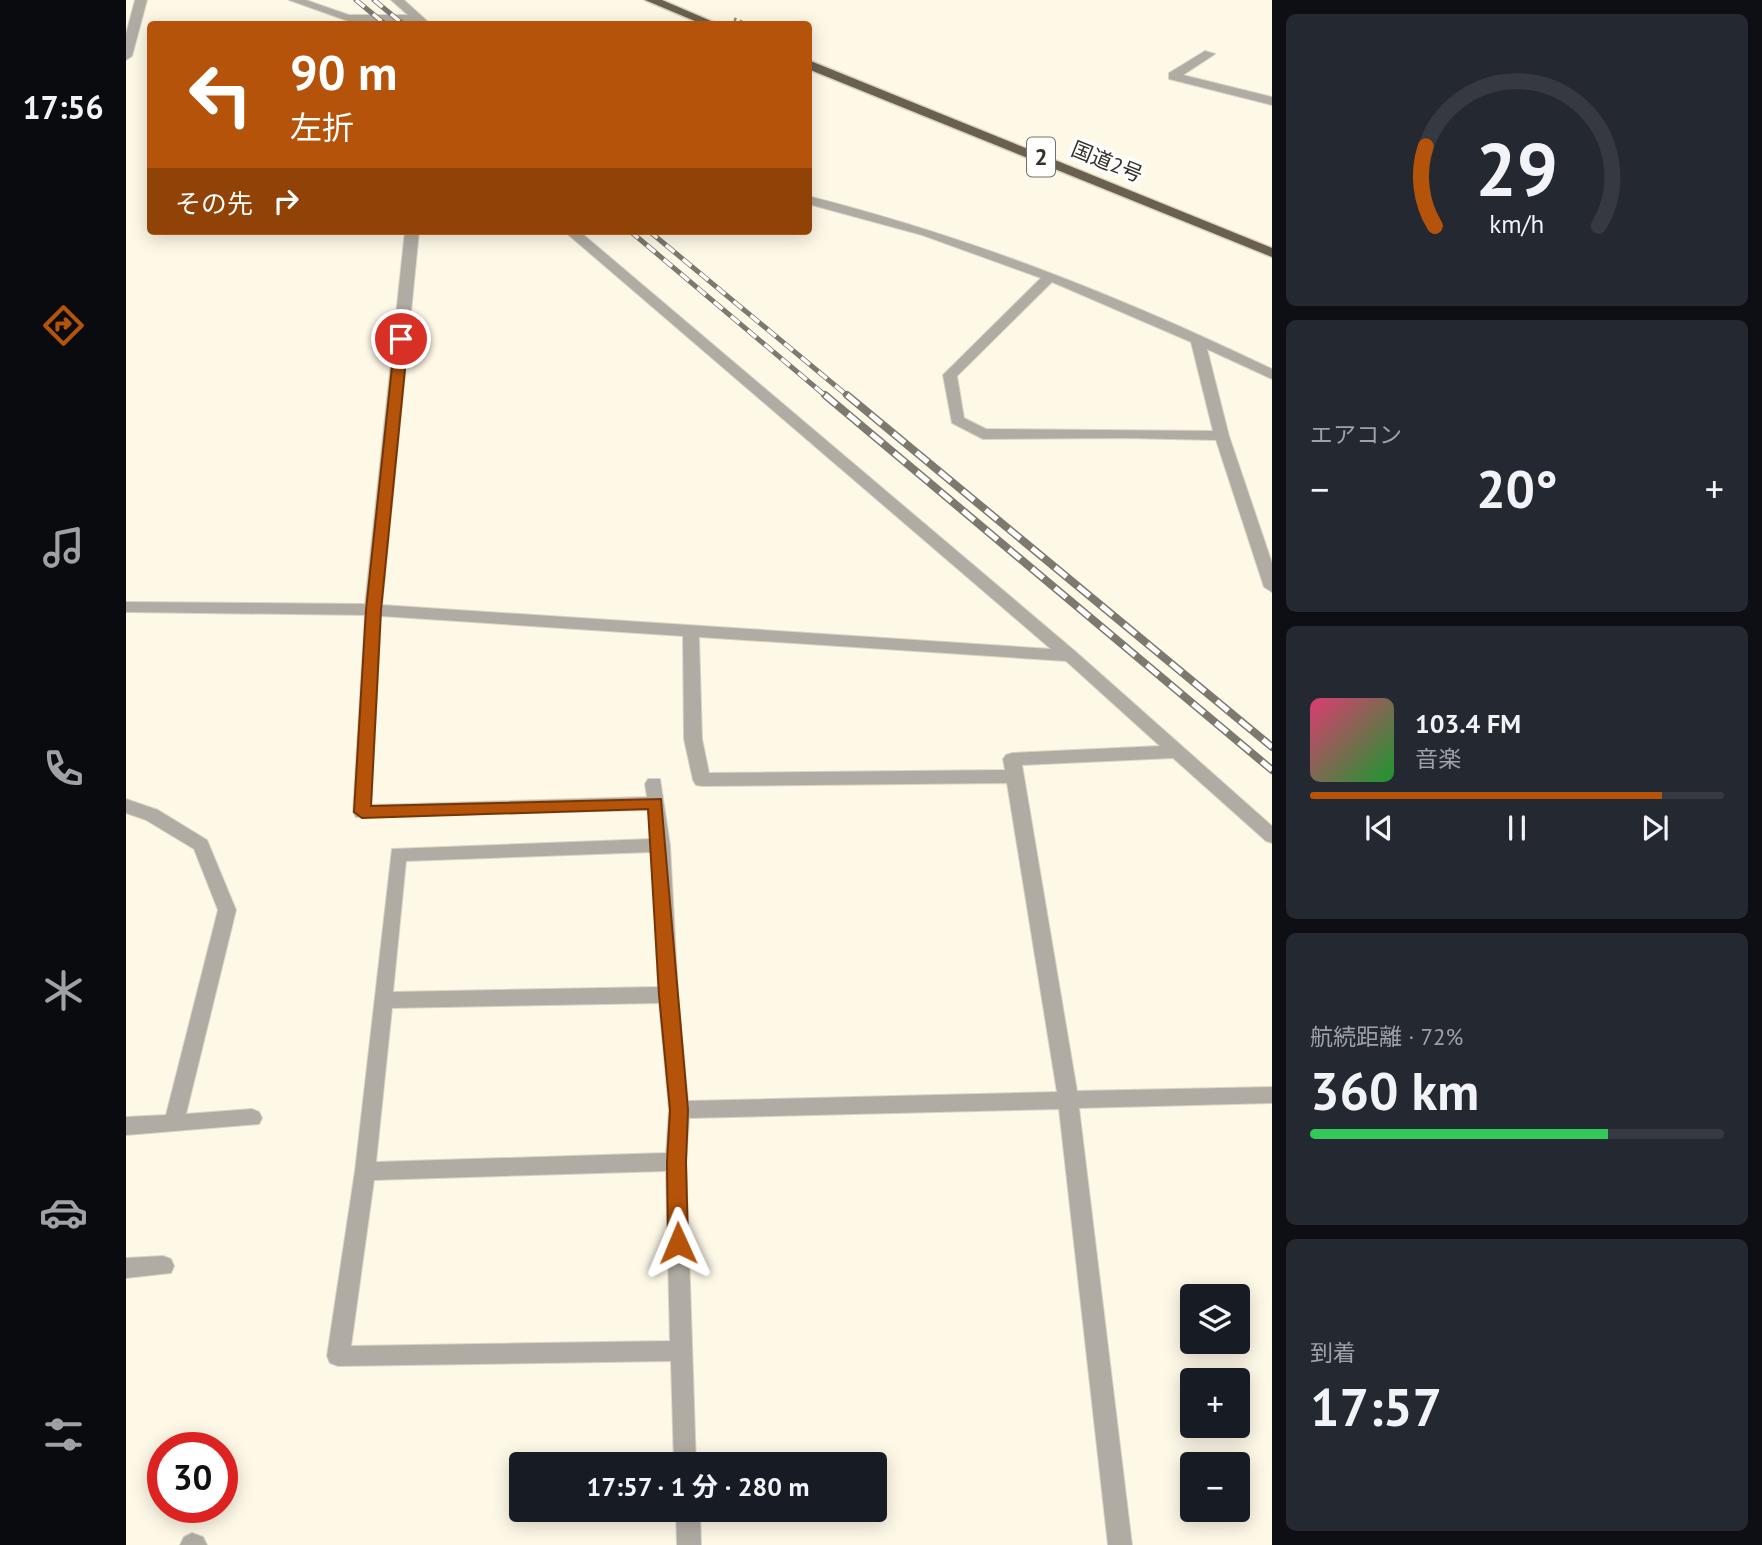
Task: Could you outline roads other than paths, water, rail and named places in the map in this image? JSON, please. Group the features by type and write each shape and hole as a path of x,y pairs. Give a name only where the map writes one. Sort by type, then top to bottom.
{"highway":[{"path":"652,0 704,21"},
{"name":"国道2号","path":"812,66 1272,253"}],"street":[{"path":"126,56 141,0"},
{"path":"295,0 350,21"},
{"path":"397,0 422,21"},
{"path":"1209,54 1172,76 1272,101"},
{"path":"812,201 927,232 1049,278 1197,338 1272,375"},
{"path":"412,235 373,610 362,812 655,794 668,995 679,1110 677,1162 680,1351 684,1452"},
{"path":"575,235 1070,656 1272,836"},
{"path":"1049,278 950,375 957,420 984,434 1222,436"},
{"path":"1197,338 1222,436 1272,587"},
{"path":"126,607 373,610 1070,656"},
{"path":"691,631 693,739 702,780 1015,776"},
{"path":"1119,1545 1068,1098 1012,759 1178,751"},
{"path":"126,806 152,815 201,845 227,910 174,1123"},
{"path":"660,845 398,854 365,1171 338,1356 680,1351"},
{"path":"383,1000 668,995"},
{"path":"679,1110 1068,1098 1272,1095"},
{"path":"126,1126 252,1118"},
{"path":"365,1171 677,1162"},
{"path":"126,1268 163,1266"},
{"path":"688,1522 689,1545"}],"railway":[{"path":"356,0 381,21"},
{"path":"374,0 399,21"},
{"path":"635,235 827,397"},
{"path":"654,235 849,397"},
{"path":"825,395 1272,770"},
{"path":"847,395 1272,747"}]}
